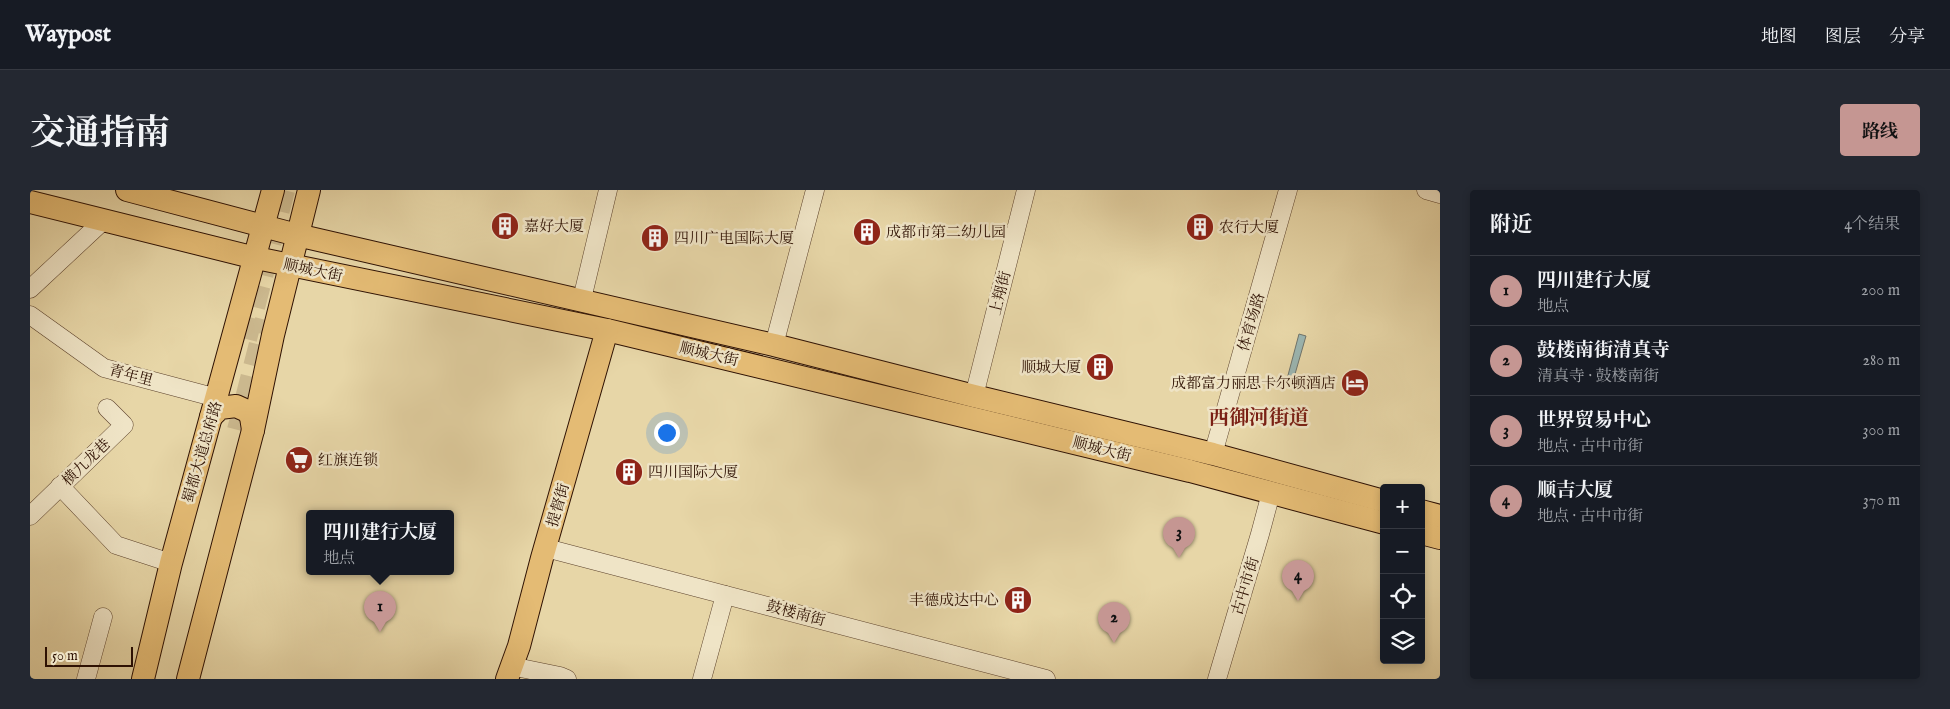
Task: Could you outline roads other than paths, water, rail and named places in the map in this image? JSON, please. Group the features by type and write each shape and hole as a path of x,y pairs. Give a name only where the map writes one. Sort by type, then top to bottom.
{"main road":[{"name":"顺城大街","path":"127,190 297,235 774,344 974,396 1213,454 1380,499"},
{"name":"蜀都大道总府路","path":"188,678 256,258 273,190"},
{"name":"蜀都大道总府路","path":"143,679 171,563 290,266 308,190"},
{"name":"顺城大街","path":"30,202 290,266 607,330 994,422 1380,522"},
{"name":"提督街","path":"509,672 519,646 607,330"},
{"name":"蜀都大道总府路","path":"156,679 229,421"},
{"path":"1425,512 1440,516"},
{"path":"1425,534 1440,538"}],"street":[{"path":"582,299 608,190"},
{"path":"774,344 815,190"},
{"name":"上翔街","path":"974,396 1026,190"},
{"name":"体育场路","path":"1213,454 1288,190"},
{"path":"1426,190 1440,194"},
{"path":"30,289 104,220"},
{"name":"青年里","path":"30,315 104,368 229,421"},
{"name":"横九龙巷","path":"30,516 124,425 107,408"},
{"path":"60,486 116,545 171,563"},
{"name":"古中市街","path":"1217,679 1260,534 1270,493"},
{"name":"鼓楼南街","path":"546,548 1046,679"},
{"path":"702,679 725,595"},
{"path":"86,679 103,618"},
{"path":"509,672 560,676 567,679"}],"water":[{"path":"1299,334 1306,336 1293,381 1287,379"}],"tunnel":[{"path":"246,339 284,190"},
{"path":"238,430 266,320"}],"place":[{"name":"嘉好大厦","path":"505,226"},
{"name":"农行大厦","path":"1200,227"},
{"name":"成都市第二幼儿园","path":"867,232"},
{"name":"四川广电国际大厦","path":"655,238"},
{"name":"顺城大厦","path":"1100,367"},
{"name":"成都富力丽思卡尔顿酒店","path":"1355,383"},
{"name":"红旗连锁","path":"299,460"},
{"name":"四川国际大厦","path":"629,472"},
{"name":"世界贸易中心","path":"1179,558"},
{"name":"丰德成达中心","path":"1018,600"},
{"name":"顺吉大厦","path":"1298,601"},
{"name":"四川建行大厦","path":"380,632"},
{"name":"鼓楼南街清真寺","path":"1114,643"}],"district":[{"name":"西御河街道","path":"1259,417"}]}
